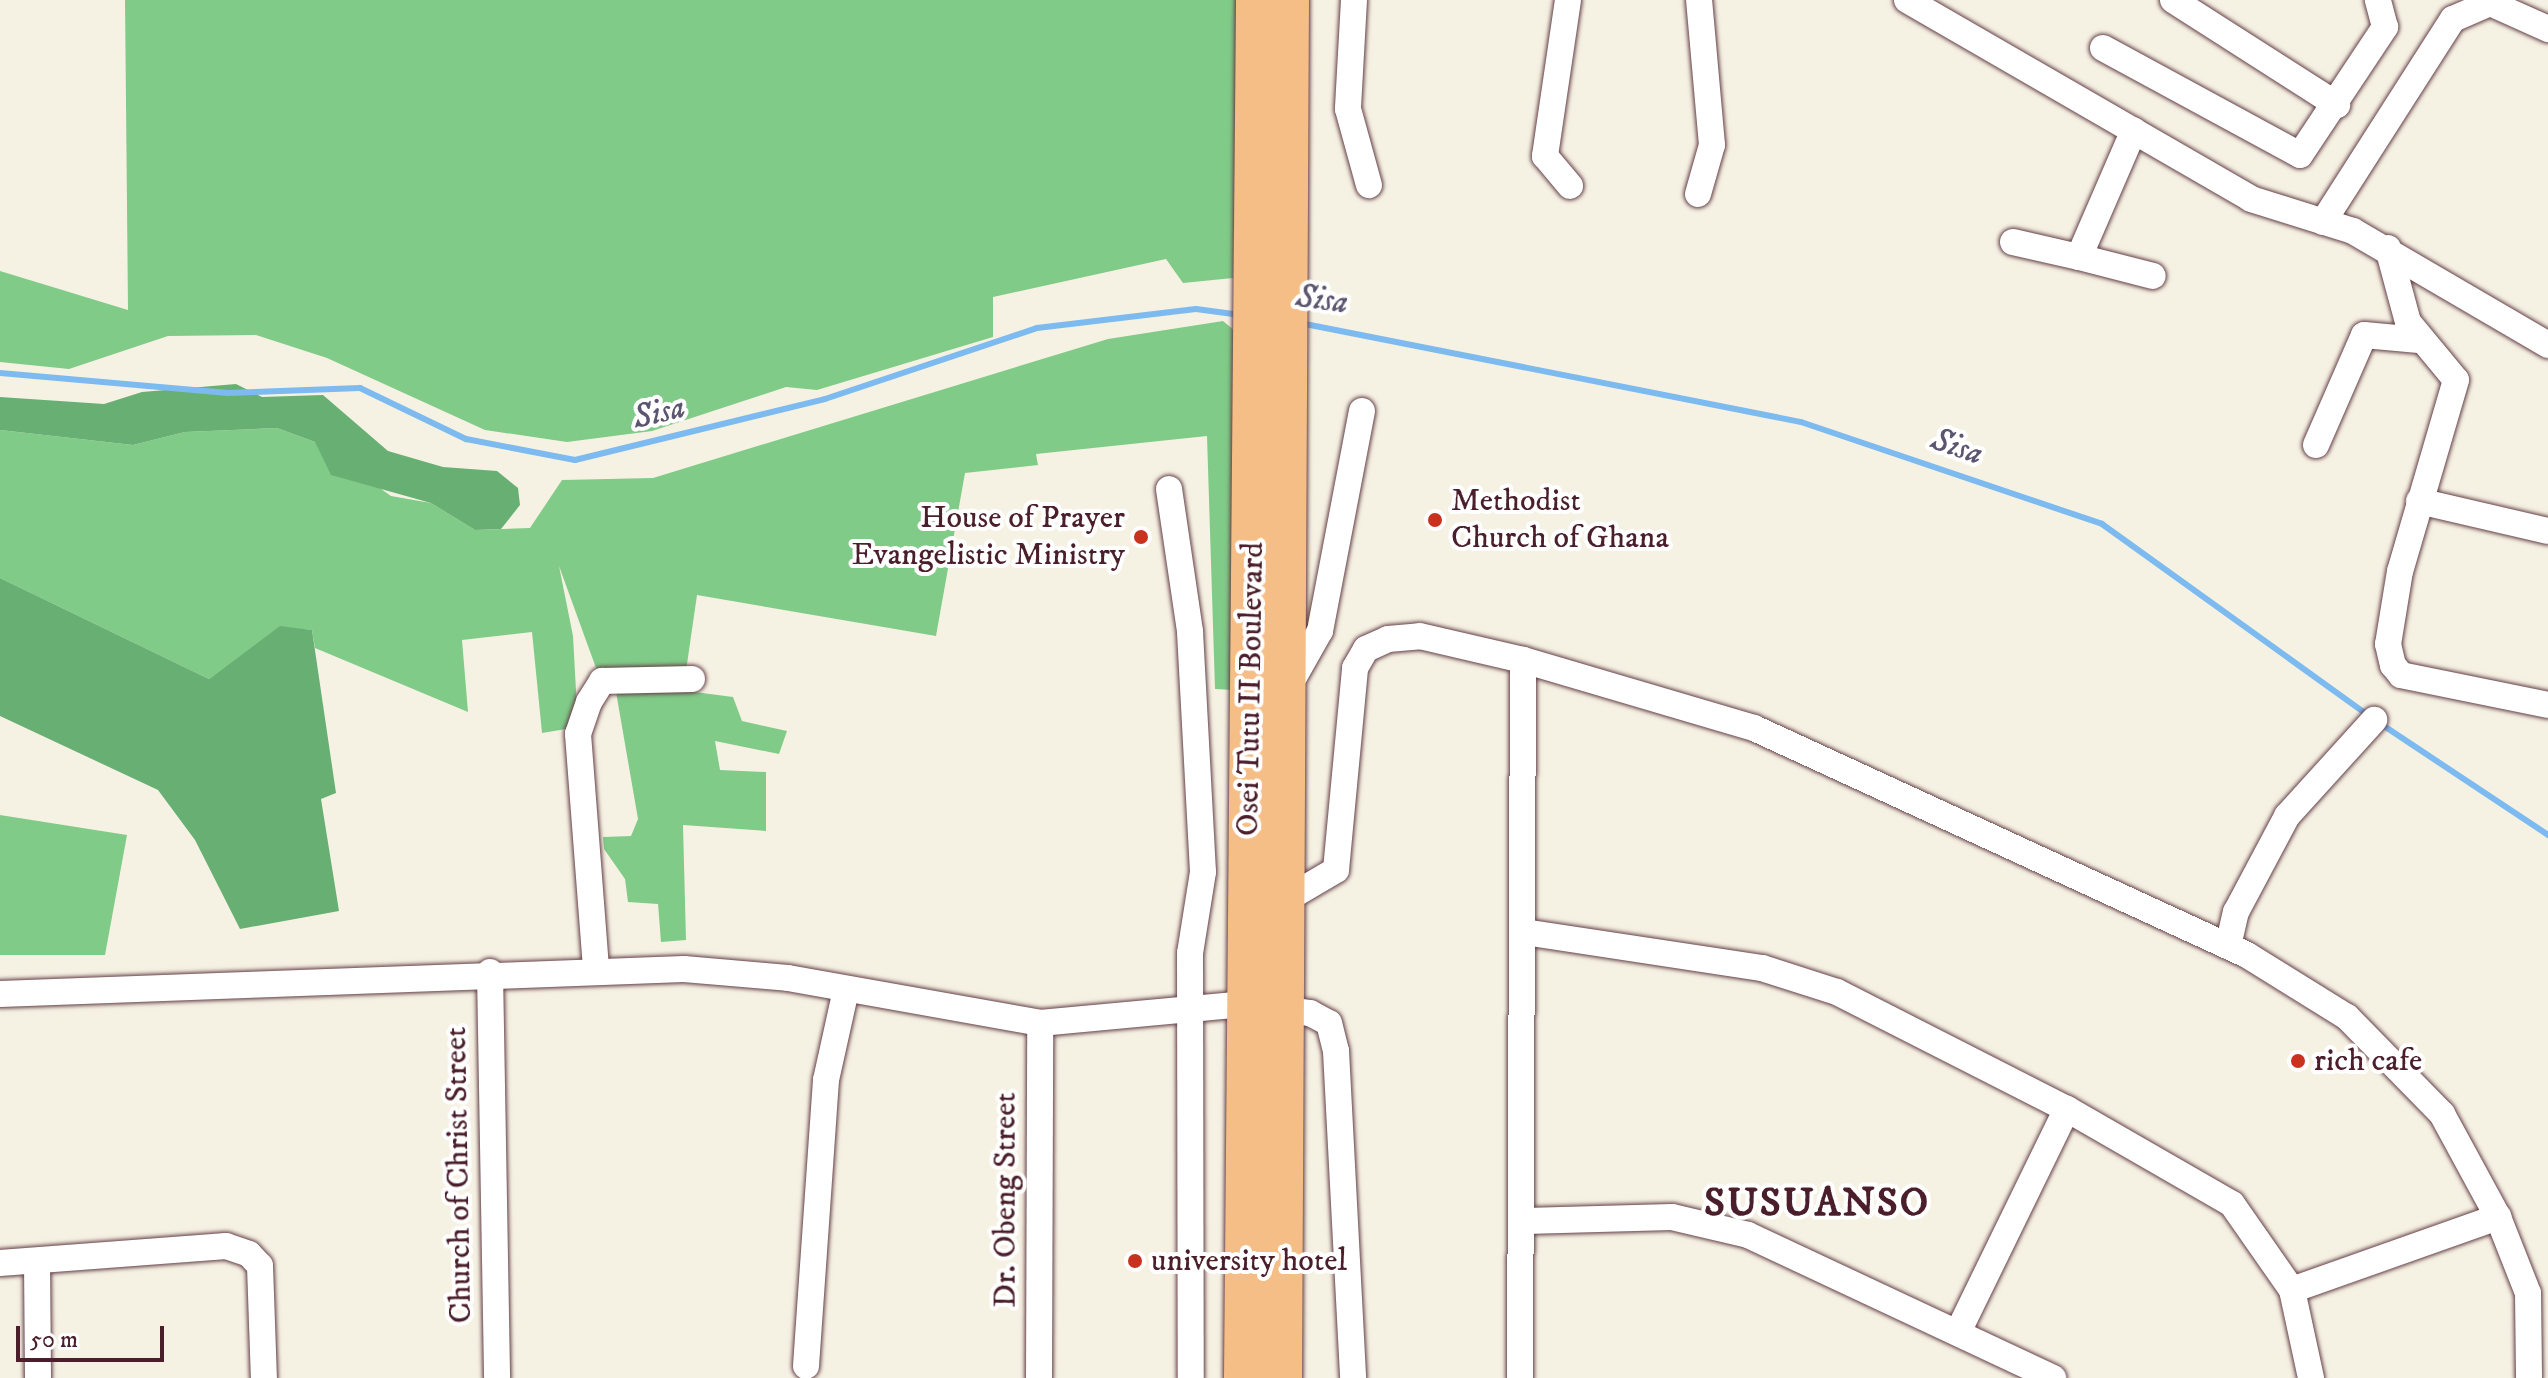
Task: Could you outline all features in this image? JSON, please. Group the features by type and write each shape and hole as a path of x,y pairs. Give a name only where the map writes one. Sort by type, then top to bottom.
{"highway":[{"name":"Osei Tutu II Boulevard","path":"1256,0 1273,247"},
{"name":"Osei Tutu II Boulevard","path":"1244,1378 1265,1005 1273,247 1289,0"},
{"name":"Osei Tutu II Boulevard","path":"1272,382 1286,691 1285,900 1265,1005 1282,1378"}],"street":[{"path":"1354,0 1348,109 1369,185"},
{"path":"1568,0 1545,156 1570,186"},
{"path":"1698,194 1712,145 1699,0"},
{"path":"1907,0 2251,199 2323,222 2388,248 2548,345"},
{"path":"2173,0 2337,105"},
{"path":"2103,48 2292,155 2306,152 2385,27 2378,0"},
{"path":"2323,222 2453,19 2490,3 2548,29"},
{"path":"2079,257 2134,130"},
{"path":"2013,242 2153,276"},
{"path":"2388,248 2419,340"},
{"path":"2316,445 2364,335 2419,340 2450,364 2456,380 2400,571 2388,644 2393,665 2401,675 2548,705"},
{"path":"1286,691 1320,631 1362,411"},
{"path":"1169,489 1197,714 1203,872 1190,953 1191,1378"},
{"path":"2419,501 2548,531"},
{"path":"1285,900 1322,883 1344,849 1348,714 1366,649 1420,636 1670,697 1754,728 2228,946 2347,1017 2442,1114 2538,1291 2529,1378"},
{"path":"1520,1378 1525,1221 1523,660"},
{"path":"596,968 578,734 589,702 602,681 692,679"},
{"path":"2228,946 2236,912 2292,808 2374,720"},
{"path":"1524,932 1701,953 1777,972 1837,992 2067,1109 2232,1204 2292,1290 2311,1378"},
{"path":"0,994 596,968 728,971 1040,1023 1191,1007 1265,1005 1325,1018 1336,1051 1353,1378"},
{"name":"Church of Christ Street","path":"490,972 497,1378"},
{"path":"806,1366 826,1080 846,990"},
{"name":"Dr. Obeng Street","path":"1039,1378 1040,1023"},
{"path":"1959,1330 2067,1109"},
{"path":"1525,1221 1672,1217 1748,1235 1959,1330 2053,1378"},
{"path":"2292,1290 2498,1217"},
{"path":"0,1263 226,1246 249,1254 260,1266 264,1378"},
{"path":"37,1262 38,1378"}],"green space":[{"path":"125,0 1238,0 1233,278 1183,283 1166,259 993,297 993,337 817,390 786,387 652,431 567,442 485,430 327,358 256,335 168,336 69,369 0,362 0,271 128,310"},
{"path":"1223,321 1235,331 1234,690 1215,689 1207,436 1036,454 1038,465 965,473 936,636 697,595 686,671 596,668 559,566 573,636 578,727 542,733 532,632 462,640 468,712 315,648 312,630 280,627 209,679 0,578 0,430 133,445 185,432 277,428 315,442 391,496 431,503 475,530 530,528 562,480 653,478 1108,339"},
{"path":"236,384 262,397 323,395 388,451 443,467 497,471 518,488 520,505 501,529 475,530 431,503 331,475 315,442 277,428 185,432 133,445 0,430 0,397 104,404 142,392"},
{"path":"0,578 209,679 280,626 312,630 336,793 321,799 339,911 240,929 195,840 158,790 0,716"},
{"path":"656,687 733,697 742,721 787,731 779,754 715,741 720,770 766,772 766,831 683,825 686,940 661,942 658,904 628,902 625,879 604,849 603,837 631,836 638,819 616,692"},
{"path":"0,815 127,835 105,955 0,955"}],"waterway":[{"name":"Sisa","path":"0,373 228,393 360,388 466,439 575,460 825,399 1037,328 1196,309 1241,315"},
{"name":"Sisa","path":"1300,323 1801,422 2102,524 2368,715"},
{"name":"Sisa","path":"2381,724 2548,835"}],"place":[{"name":"Methodist Church of Ghana","path":"1435,520"},
{"name":"House of Prayer Evangelistic Ministry","path":"1141,537"},
{"name":"rich cafe","path":"2298,1061"},
{"name":"university hotel","path":"1135,1261"}],"district":[{"name":"SUSUANSO","path":"1817,1204"}]}
